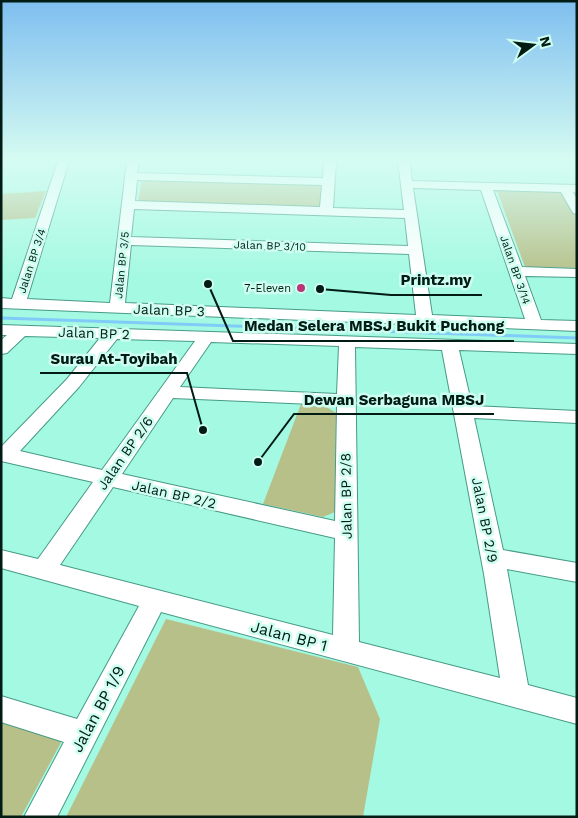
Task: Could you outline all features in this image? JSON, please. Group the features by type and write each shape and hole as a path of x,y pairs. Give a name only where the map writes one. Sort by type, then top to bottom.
{"street":[{"name":"Jalan BP 3/4","path":"18,304 52,199"},
{"name":"Jalan BP 3/5","path":"117,308 130,199"},
{"path":"326,199 326,211"},
{"path":"409,199 426,320"},
{"name":"Jalan BP 3/14","path":"491,199 535,325"},
{"path":"129,205 411,214"},
{"name":"Jalan BP 3/10","path":"124,242 416,250"},
{"path":"516,271 577,273"},
{"name":"Jalan BP 3","path":"1,303 577,326"},
{"name":"Jalan BP 2","path":"1,330 577,349"},
{"path":"1,349 21,331"},
{"path":"3,454 73,383 113,333"},
{"name":"Jalan BP 2/6","path":"44,569 206,337"},
{"name":"Jalan BP 2/8","path":"346,651 347,532 345,465 348,342"},
{"name":"Jalan BP 2/9","path":"450,345 492,557 516,695"},
{"path":"168,392 347,400"},
{"path":"464,412 577,418"},
{"name":"Jalan BP 2/2","path":"3,454 347,532"},
{"path":"492,557 577,573"},
{"name":"Jalan BP 1","path":"1,559 577,711"},
{"name":"Jalan BP 1/9","path":"40,817 155,600"},
{"path":"1,709 85,735"}],"green space":[{"path":"1,199 43,199 35,218 1,220"},
{"path":"138,199 322,199 321,207 138,202"},
{"path":"500,199 567,199 577,216 577,268 525,267"},
{"path":"301,404 325,406 336,413 335,512 323,517 263,504"},
{"path":"166,619 358,667 380,719 363,817 66,817"},
{"path":"1,715 65,735 21,817 1,817"}],"waterway":[{"path":"1,318 577,338"}],"place":[{"name":"Medan Selera MBSJ Bukit Puchong","path":"208,284"},
{"name":"7-Eleven","path":"301,288"},
{"name":"Printz.my","path":"320,289"},
{"name":"Surau At-Toyibah","path":"203,430"},
{"name":"Dewan Serbaguna MBSJ","path":"258,462"}]}
